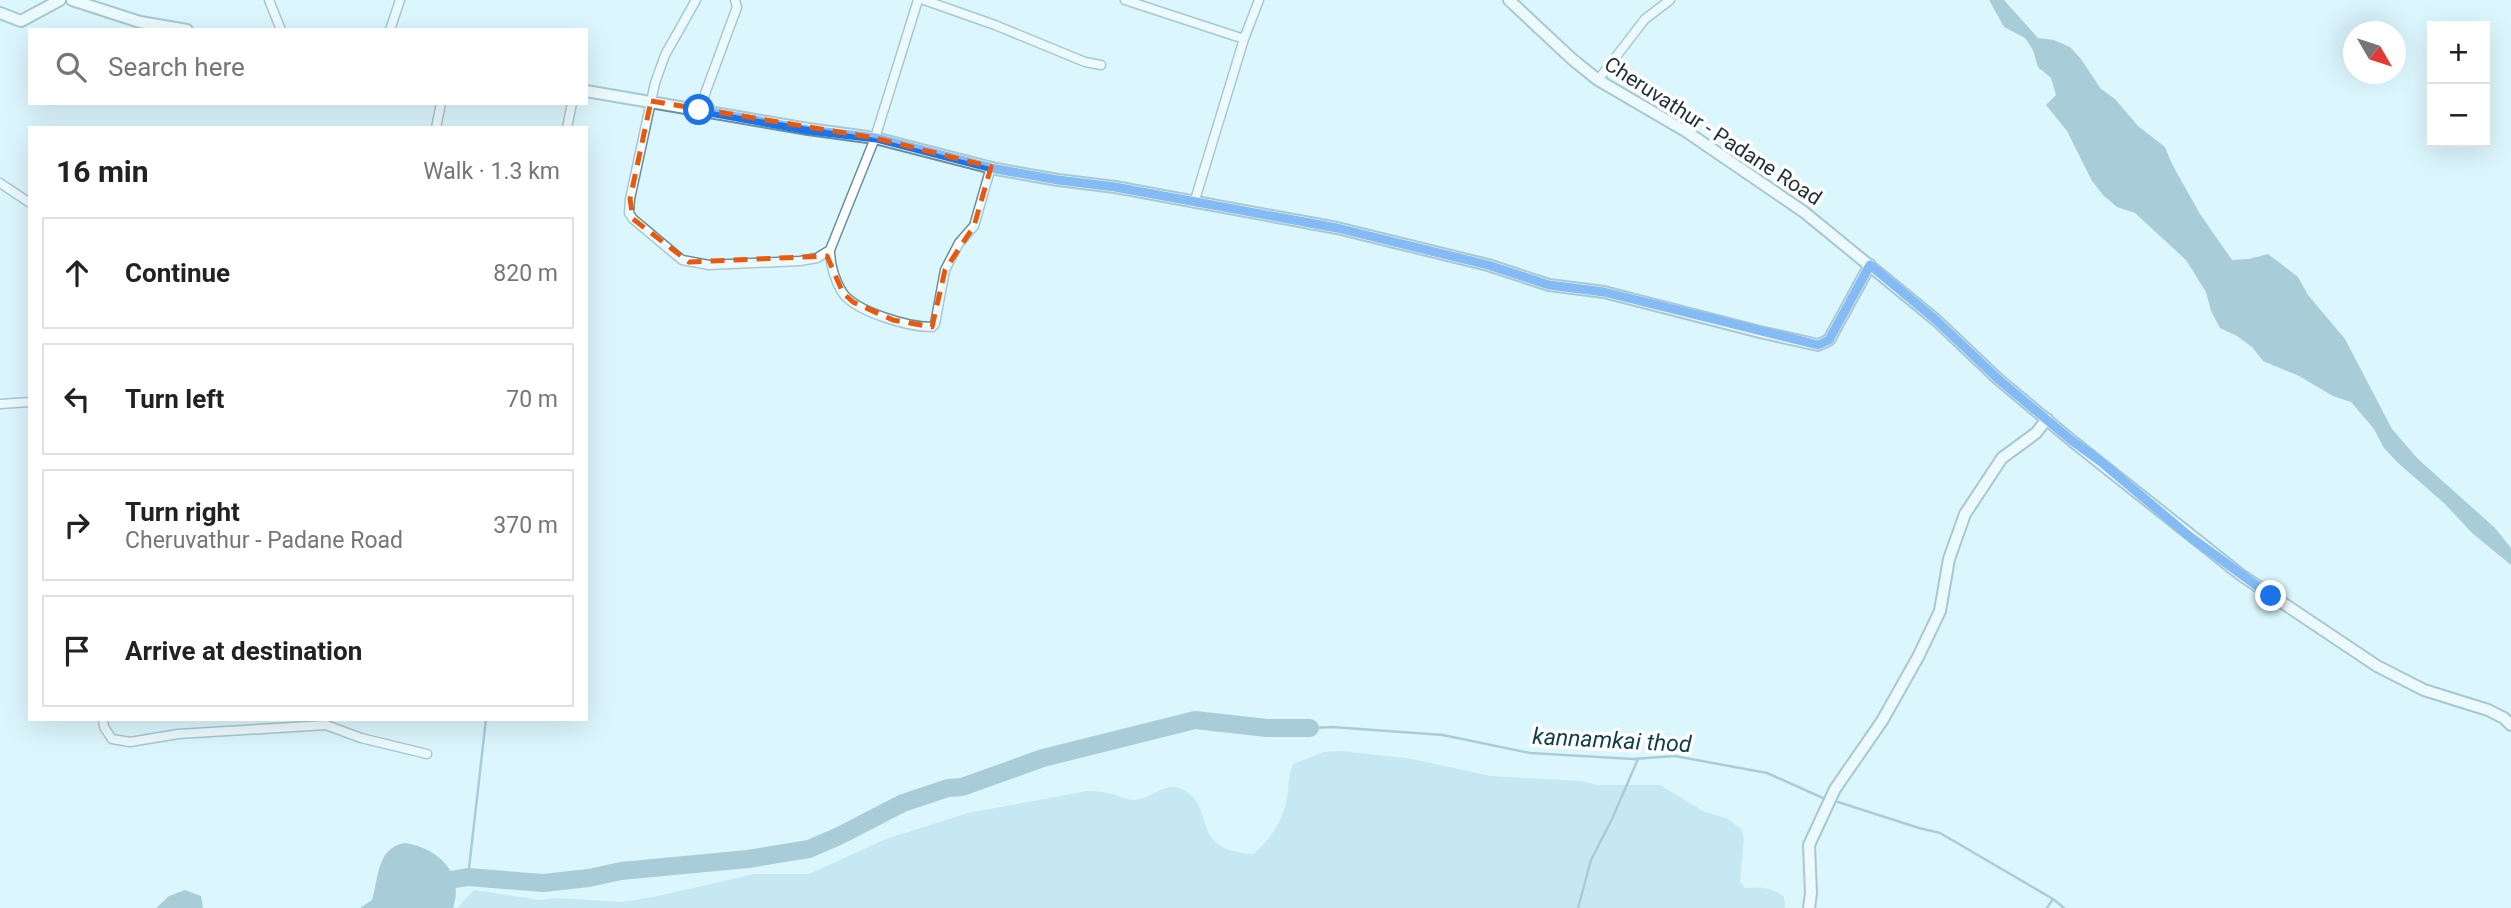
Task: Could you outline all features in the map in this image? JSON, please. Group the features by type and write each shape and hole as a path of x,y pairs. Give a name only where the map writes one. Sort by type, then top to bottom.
{"street":[{"path":"0,13 21,21 60,0"},
{"path":"72,0 140,22 175,28"},
{"path":"269,0 280,28"},
{"path":"391,28 400,0"},
{"path":"696,0 665,55 651,101 629,213 682,260 709,265 800,261 817,258 831,250"},
{"path":"699,110 737,7 735,0"},
{"path":"918,0 876,138 831,250 830,262 843,293 853,302 893,320 920,327 932,327 935,324 945,270 959,243 974,226 991,167"},
{"path":"924,0 1086,62 1101,65"},
{"path":"1125,0 1244,39"},
{"path":"1194,203 1244,39 1259,0"},
{"name":"Cheruvathur - Padane Road","path":"1508,0 1598,80 1687,132 1804,212 1936,320 1998,379 2204,548 2377,666 2424,690 2488,710 2511,725"},
{"path":"1598,80 1645,19 1670,0"},
{"path":"588,91 808,130 876,138 991,167 1387,239 1440,255 1488,265 1549,285 1604,292 1818,345 1829,340 1870,265"},
{"path":"436,126 442,105"},
{"path":"567,126 572,105"},
{"path":"0,183 28,203"},
{"path":"0,404 28,402"},
{"path":"1809,908 1810,845 1835,789 1882,721 1940,611 1949,559 1965,514 2002,458 2036,433 2047,419"},
{"path":"103,721 112,739 130,742 178,734 326,725 360,738 427,754"}],"highlighted area":[{"path":"651,101 875,138 991,167 974,226 945,270 932,327 893,320 853,302 843,293 827,256 689,262 633,219 630,199"}],"shaded area":[{"path":"1989,0 2004,0 2038,38 2054,40 2070,47 2101,89 2115,99 2138,126 2165,147 2200,214 2232,260 2268,254 2298,277 2308,295 2345,339 2392,429 2418,459 2495,528 2511,548 2511,565 2472,533 2445,504 2397,462 2351,402 2333,396 2299,376 2263,361 2252,347 2220,328 2211,311 2206,292 2186,260 2135,213 2117,207 2092,181 2067,131 2046,105 2056,95 2051,78 2038,67 2033,50 2025,38 2004,27"},
{"path":"1341,751 1407,758 1491,776 1582,781 1597,785 1660,785 1703,811 1728,819 1741,829 1744,837 1740,882 1745,888 1775,891 1784,897 1785,908 457,908 474,890 539,900 556,898 623,902 754,874 809,874 886,839 968,813 1087,791 1135,800 1167,788 1180,788 1196,801 1207,829 1220,846 1253,854 1270,836 1279,821 1293,764 1324,752"},
{"path":"405,843 428,850 446,864 455,884 453,908 360,908 372,900 384,857 396,846"},
{"path":"185,890 201,896 203,908 156,908 169,896"}],"waterway":[{"path":"433,883 468,877 543,883 621,871 748,859 809,849 903,803 948,788 962,787 1043,758 1195,720 1267,728 1310,728"},
{"path":"468,877 486,721"},
{"name":"kannamkai thod","path":"1310,728 1332,727 1443,735 1530,753 1633,759 1675,756 1767,773 1823,798"},
{"path":"1578,908 1591,860 1638,759"},
{"name":"kannamkai thod","path":"1838,802 1940,833 2064,908"},
{"path":"2047,908 2053,899"}],"route":[{"path":"699,110 808,130 876,138 996,169 1115,187 1337,228 1488,265 1549,285 1604,292 1818,345 1829,340 1870,265 2071,440 2189,536 2271,596"}]}
